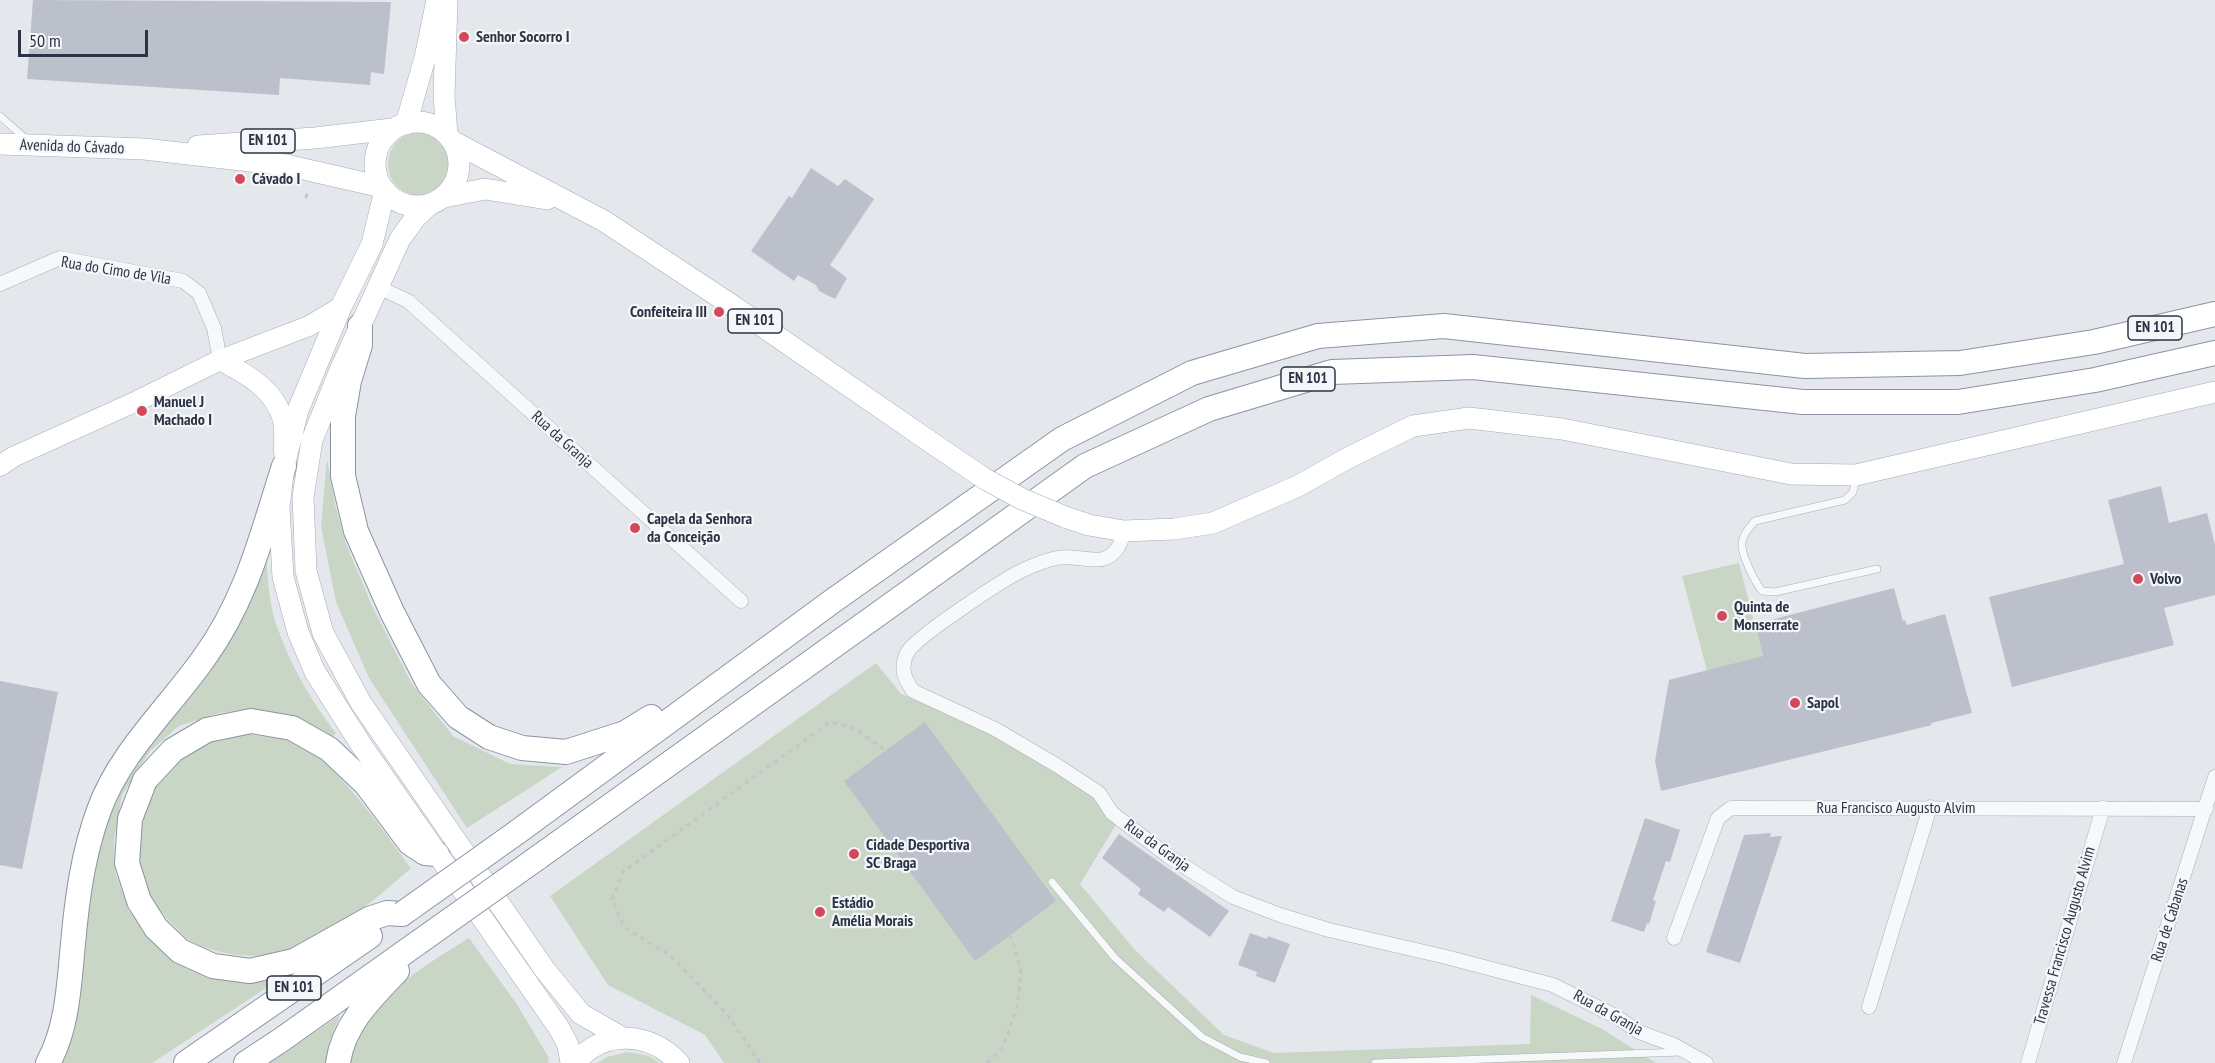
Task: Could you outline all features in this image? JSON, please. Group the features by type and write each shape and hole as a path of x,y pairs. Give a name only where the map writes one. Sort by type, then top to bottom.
{"highway":[{"name":"EN 101","path":"186,1063 516,834 834,600 1062,439 1192,373 1318,336 1444,326 1805,366 1960,363 2094,342 2215,314"},
{"path":"360,326 360,345 349,381 343,416 343,476 356,531 392,612 429,684 458,717 489,737 522,748 566,752 625,734 687,694 804,611 834,600"},
{"name":"EN 101","path":"246,1063 536,859 1085,466 1209,409 1332,372 1473,367 1803,402 1959,402 2095,380 2215,353"},
{"path":"48,1063 66,1010 82,865 99,809 121,767 153,722 205,658 231,615 254,566 284,466"},
{"path":"402,914 387,913 369,919 294,961 250,971 213,966 180,951 156,928 138,901 127,863 130,819 145,780 172,750 207,730 251,721 292,728 329,749 366,784 410,843 425,853 437,854"},
{"path":"338,1063 339,1051 350,1025 368,1002 408,960 419,942"}],"main road":[{"path":"399,127 425,58 437,0"},
{"path":"447,0 444,96 450,138"},
{"path":"437,200 417,206 403,204 391,197 377,177 377,154 381,143 399,127 413,122 427,123 440,128 457,149 458,176 452,188 416,217 400,239 312,440 303,497 306,571 323,633 361,703 545,970 581,1014 623,1038"},
{"name":"Avenida do Cávado","path":"144,150 315,138 399,127"},
{"name":"EN 101","path":"450,138 604,221 730,304 985,479 1065,518 1124,531 1174,529 1213,523 1298,486 1413,426 1469,418 1562,429 1791,474 1856,475 2215,392"},
{"name":"Avenida do Cávado","path":"0,144 144,150 286,165 384,189"},
{"path":"384,189 372,244 341,307 298,410 284,466 279,507 282,567 298,632 315,672 362,746 559,1028 568,1045 573,1063 594,1046 608,1040 623,1038 654,1043 667,1051 679,1063"},
{"name":"EN 101","path":"437,200 485,189 529,195 576,207"}],"street":[{"name":"Rua do Cimo de Vila","path":"0,284 60,258 183,282 199,293 214,328 219,360"},
{"name":"Rua da Granja","path":"378,287 408,301 741,601"},
{"path":"0,466 13,457 219,360 309,326 341,307"},
{"path":"219,360 249,376 273,398 283,421 284,466"},
{"name":"Rua da Granja","path":"1124,531 1121,545 1112,555 1101,560 1076,556 1059,557 1021,571 924,635 908,651 903,668 906,680 913,691 995,729 1058,766 1099,793 1112,813 1168,856 1233,897 1329,930 1553,985 1607,1011 1639,1032 1706,1063"},
{"name":"Rua de Cabanas","path":"2124,1063 2210,811 2215,777"},
{"path":"1869,1007 1930,807"},
{"name":"Rua Francisco Augusto Alvim","path":"1674,938 1718,818 1731,808 2103,808 2210,811"},
{"name":"Travessa Francisco Augusto Alvim","path":"2028,1063 2103,808"}],"lane":[{"path":"0,116 32,146"},
{"path":"1856,475 1853,492 1845,500 1755,522 1745,531 1741,545 1754,581 1762,591 1775,592 1877,569"},
{"path":"1052,882 1115,958 1202,1036 1240,1057 1266,1063"},
{"path":"1375,1063 1685,1052"}],"path":[{"path":"306,198 308,189"},
{"path":"760,1063 726,1013 671,956 624,927 612,899 623,872 830,722 854,728 885,750"},
{"path":"987,1063 1002,1049 1017,1008 1021,973 1009,934"}],"green space":[{"path":"420,132 438,138 446,146 452,164 446,182 438,190 420,196 402,190 394,182 388,164 394,146 402,138"},
{"path":"327,459 335,504 346,544 373,608 412,684 453,736 510,764 562,767 467,828 369,678 336,602 321,526"},
{"path":"266,554 271,604 284,645 304,685 336,733 330,739 289,717 258,710 219,713 179,726 150,751 122,795 114,840 115,872 129,911 156,945 184,966 292,971 152,1063 57,1063 92,865 125,770"},
{"name":"Quinta de Monserrate","path":"1739,563 1763,656 1707,671 1682,576"},
{"name":"Cidade Desportiva SC Braga","path":"876,663 901,694 930,705 1016,746 1095,797 1117,823 1080,884 1134,949 1224,1035 1274,1053 1530,1044 1531,995 1602,1029 1656,1063 724,1063 705,1035 608,985 550,896"},
{"path":"247,734 292,742 308,749 324,762 357,797 411,868 362,909 325,933 286,950 256,956 216,951 186,938 162,912 153,898 140,867 138,850 140,816 146,800 172,764 183,754 202,743"},
{"path":"469,938 516,1003 549,1058 548,1063 348,1063 357,1040 381,1004 412,975"},
{"path":"340,1015 329,1043 326,1063 270,1063"},
{"path":"628,1052 649,1056 660,1063 597,1063 607,1057"}],"building":[{"path":"33,0 391,2 384,74 371,72 370,85 280,78 279,95 27,79"},
{"path":"811,168 838,186 845,179 874,199 830,265 847,278 835,299 819,291 816,285 798,275 794,281 751,251 789,196 792,198"},
{"name":"Volvo","path":"2161,486 2169,523 2207,513 2215,545 2215,595 2164,608 2174,645 2012,687 1989,597 2124,564 2108,500"},
{"name":"Sapol","path":"1894,588 1903,621 1905,620 1907,625 1945,614 1972,713 1931,723 1932,725 1661,791 1655,761 1669,680 1763,656 1755,624"},
{"path":"0,681 58,692 22,869 0,865"},
{"path":"925,722 1056,901 975,961 844,781"},
{"path":"1645,818 1680,830 1670,862 1666,861 1653,900 1656,901 1649,924 1647,923 1644,932 1611,921"},
{"path":"1771,833 1770,837 1782,836 1740,963 1706,952 1744,835"},
{"path":"1119,834 1229,911 1210,937 1168,907 1164,912 1138,894 1141,889 1102,858"},
{"path":"1250,933 1267,939 1268,936 1290,944 1275,983 1256,976 1257,972 1238,965"}],"place":[{"name":"Senhor Socorro I","path":"464,37"},
{"name":"Cávado I","path":"240,179"},
{"name":"Confeiteira III","path":"719,312"},
{"name":"Manuel J Machado I","path":"142,411"},
{"name":"Capela da Senhora da Conceição","path":"635,528"},
{"name":"Volvo","path":"2138,579"},
{"name":"Quinta de Monserrate","path":"1722,616"},
{"name":"Sapol","path":"1795,703"},
{"name":"Cidade Desportiva SC Braga","path":"854,854"},
{"name":"Estádio Amélia Morais","path":"820,912"}]}
